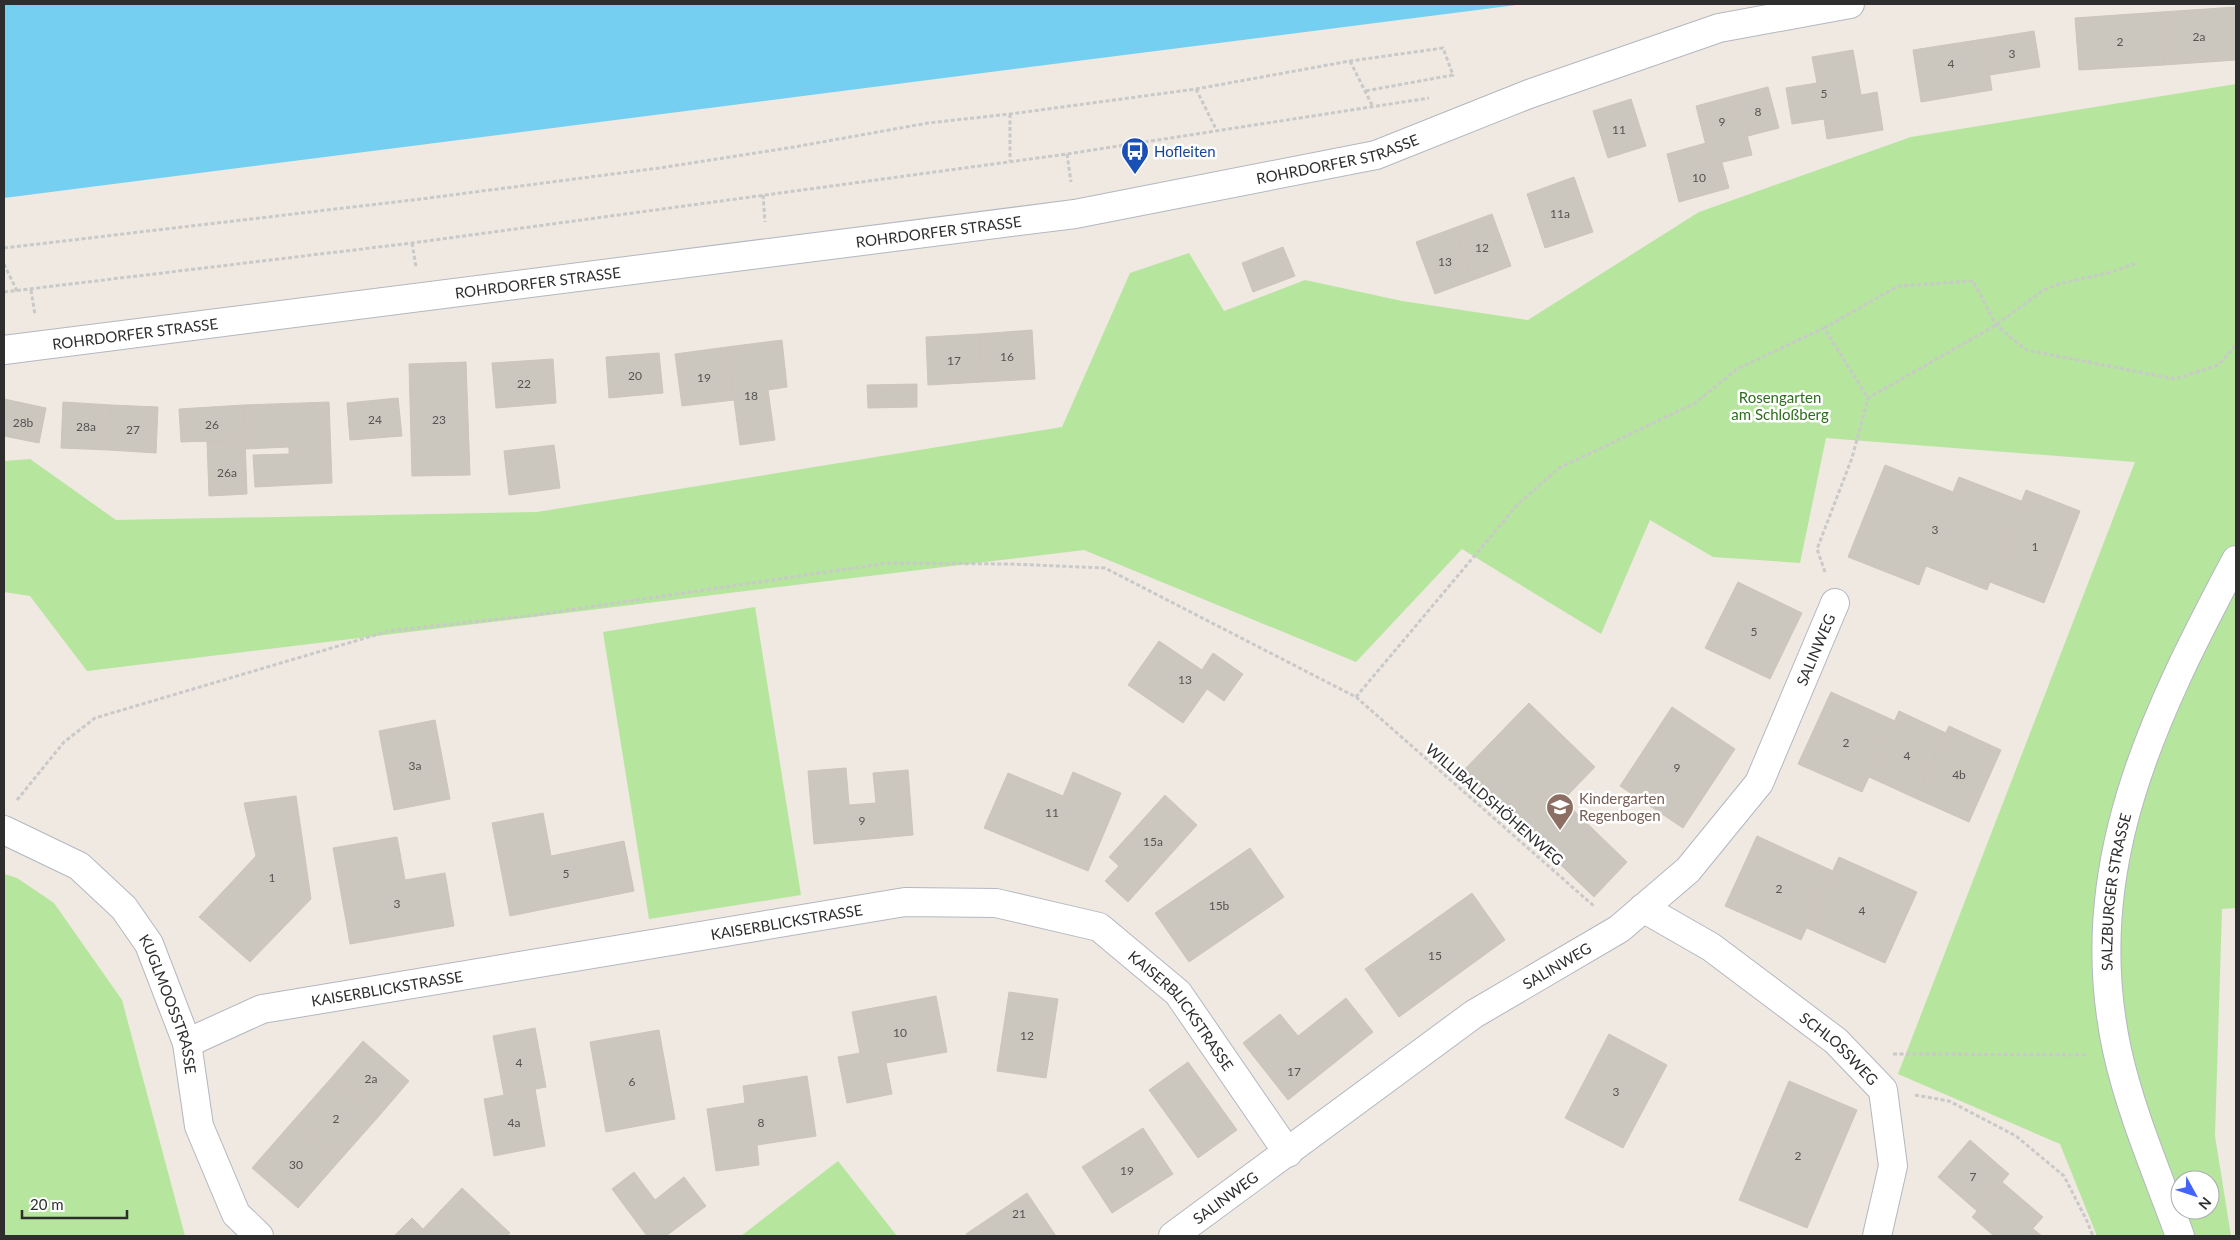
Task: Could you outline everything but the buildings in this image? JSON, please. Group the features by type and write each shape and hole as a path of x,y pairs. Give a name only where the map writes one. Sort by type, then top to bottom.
{"street":[{"name":"ROHRDORFER STRASSE","path":"4,350 1075,214 1136,204 1376,155 1529,94 1719,28 1850,4"},
{"name":"SALZBURGER STRASSE","path":"2180,1236 2130,1097 2118,1051 2109,1003 2108,900 2118,840 2132,787 2158,717 2193,641 2236,560"},
{"name":"SALINWEG","path":"1173,1236 1474,1014 1620,928 1688,870 1759,783 1835,603"},
{"name":"KUGLMOOSSTRASSE","path":"4,830 79,866 124,908 149,944 187,1043 199,1126 236,1214 259,1236"},
{"name":"KAISERBLICKSTRASSE","path":"187,1043 262,1009 905,902 996,904 1099,927 1178,993 1288,1153"},
{"name":"SCHLOSSWEG","path":"1643,908 1711,947 1836,1040 1883,1090"},
{"path":"1877,1236 1893,1166 1883,1090"}],"path":[{"path":"4,248 402,202 639,171 794,148 928,123 1196,89 1350,61 1443,48 1453,75 1365,91"},
{"path":"1350,61 1372,105"},
{"path":"1196,89 1217,131"},
{"path":"4,292 412,243 1010,161 1217,131 1430,97"},
{"path":"1010,114 1010,161"},
{"path":"1835,603 1817,549 1852,458 1868,398 1996,325 2027,300 2058,284 2112,272 2136,263"},
{"path":"4,264 18,291"},
{"path":"1356,697 1518,504 1559,468 1695,403 1737,369 1824,328 1898,286 1973,281 1996,325 2026,350 2175,379 2218,365 2236,345"},
{"path":"1824,328 1868,398"},
{"name":"WILLIBALDSHÖHENWEG","path":"16,801 64,742 95,718 389,631 535,616 887,563 1010,564 1105,568 1356,697 1620,928"},
{"path":"1888,1054 2088,1055"},
{"name":"SCHLOSSWEG","path":"1883,1090 1949,1100 2016,1136 2064,1176 2093,1236"}],"green space":[{"name":"Rosengarten am Schloßberg","path":"2236,84 2236,908 2222,909 2215,1136 2231,1236 2097,1236 2060,1144 1898,1074 2135,462 1826,438 1800,563 1713,557 1650,520 1601,634 1462,549 1356,662 1084,550 87,671 30,596 4,592 4,461 30,459 116,520 537,512 1062,427 1130,273 1189,253 1224,311 1305,280 1402,301 1528,320 1699,212 1911,137"},
{"path":"755,607 801,895 649,919 603,632"},
{"path":"4,874 17,878 54,903 122,1000 185,1236 4,1236"},
{"path":"838,1161 897,1236 741,1236"}],"water":[{"path":"4,4 1524,4 4,198"}],"place":[{"name":"Hofleiten","path":"1135,175"},
{"name":"Kindergarten Regenbogen","path":"1560,831"}]}
